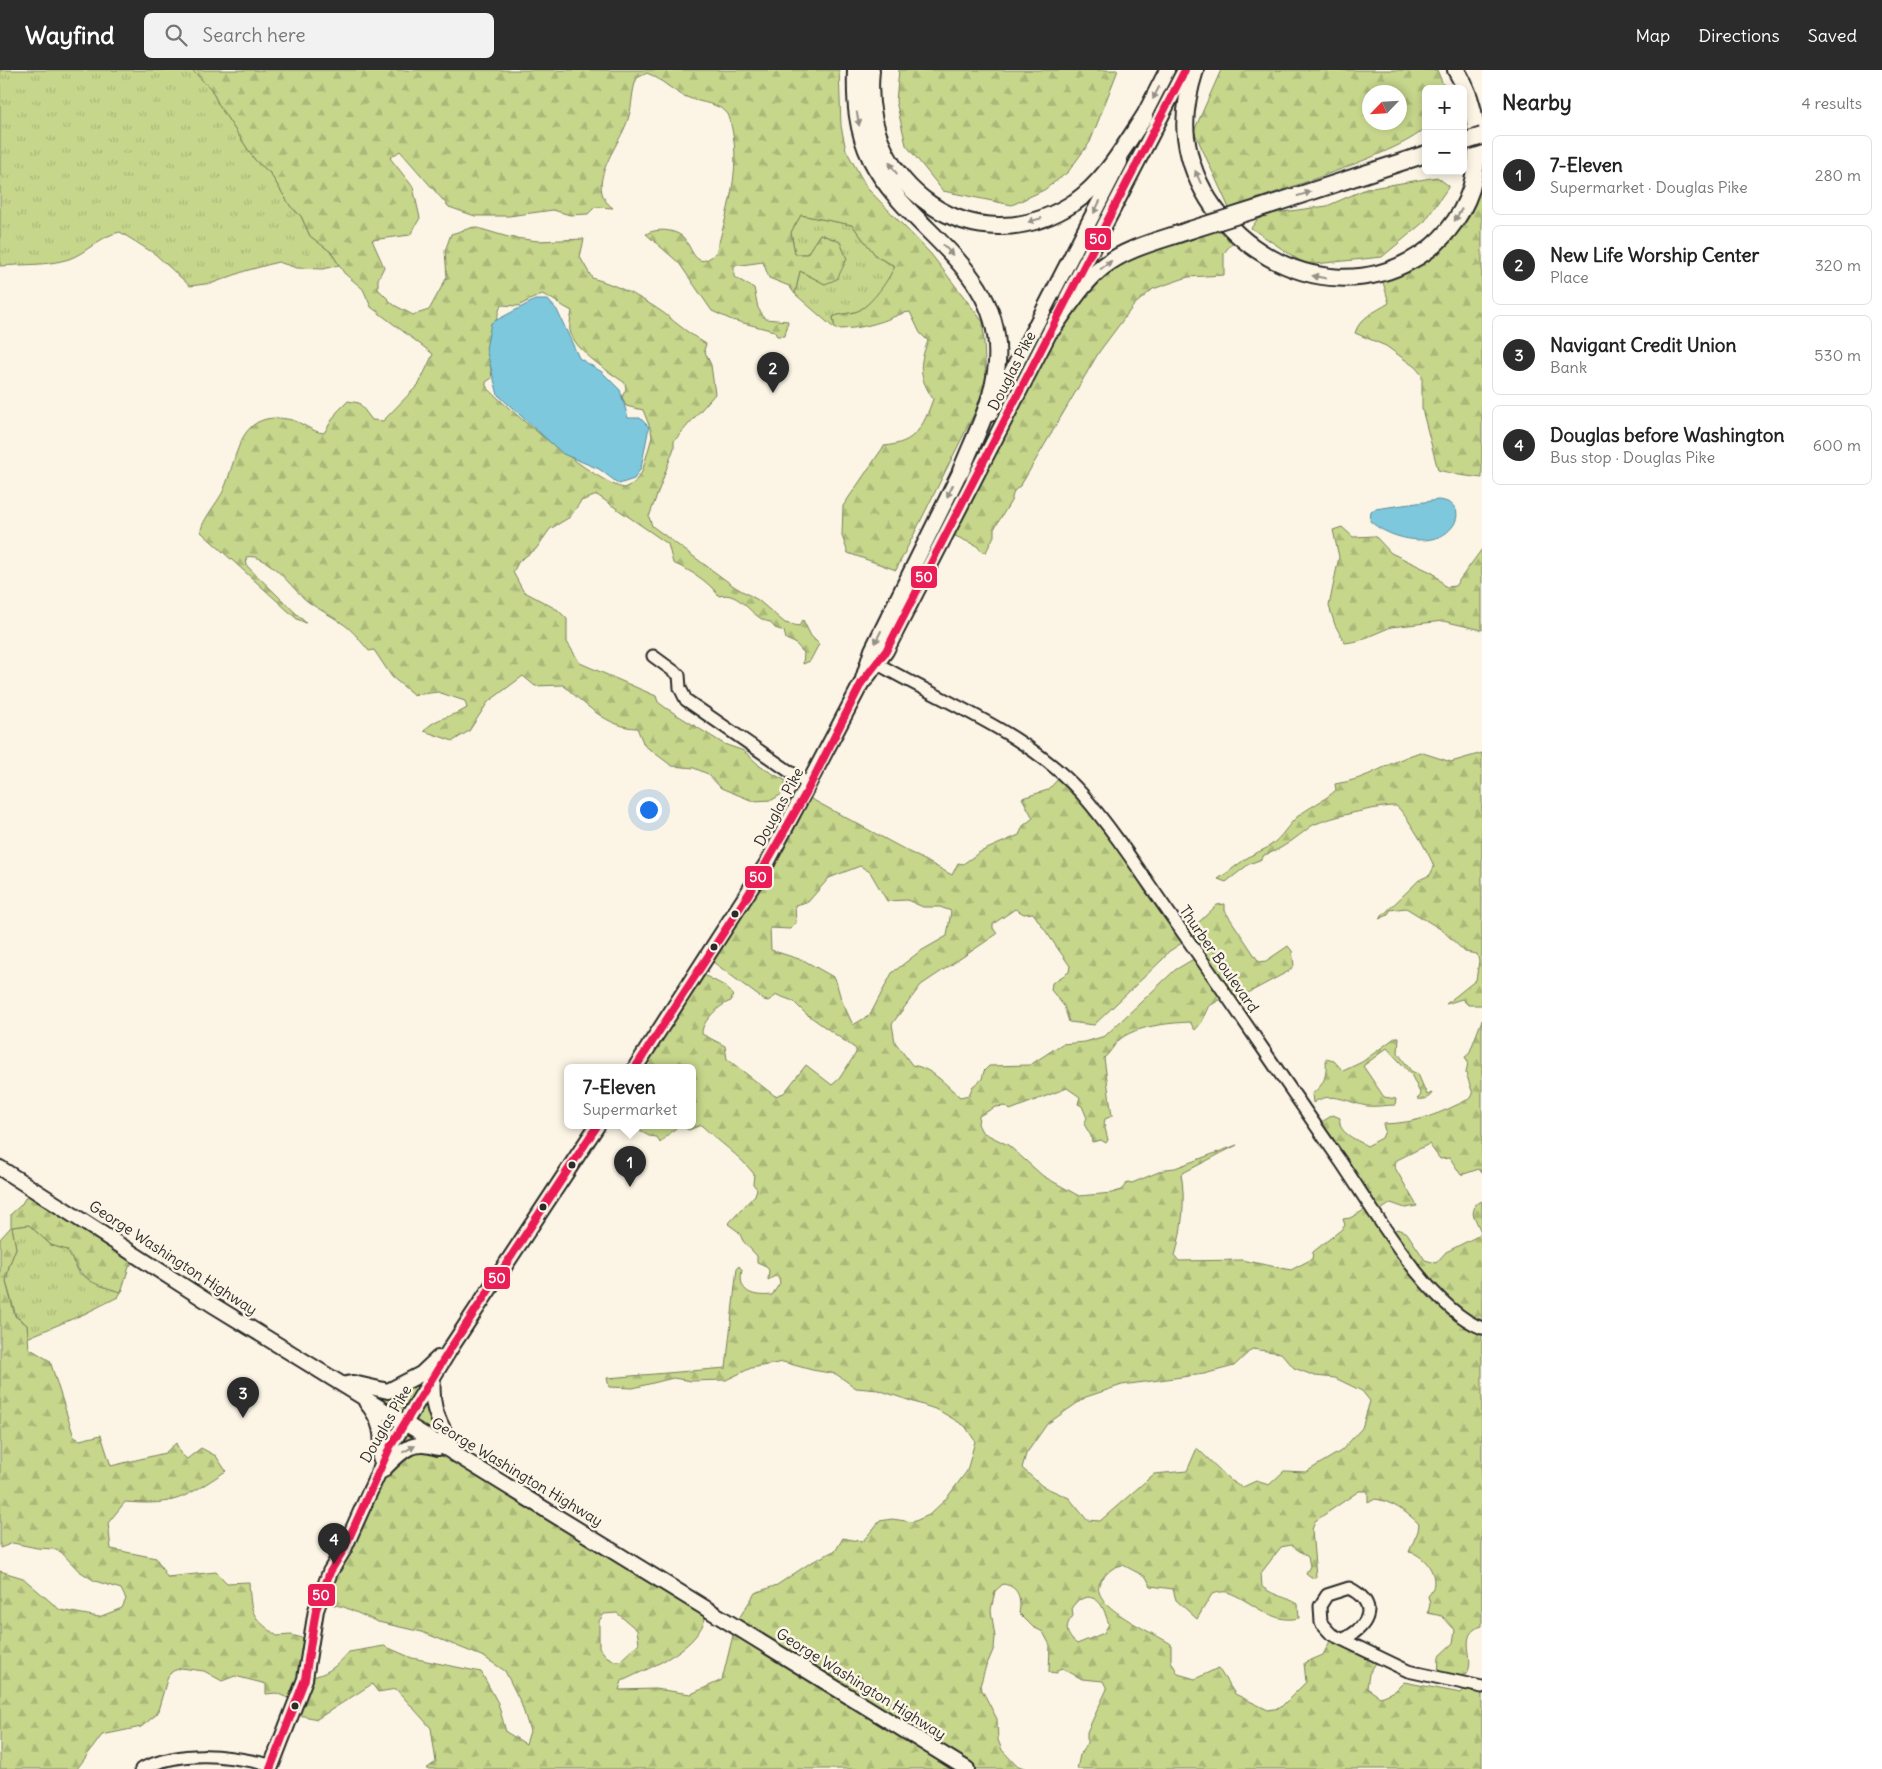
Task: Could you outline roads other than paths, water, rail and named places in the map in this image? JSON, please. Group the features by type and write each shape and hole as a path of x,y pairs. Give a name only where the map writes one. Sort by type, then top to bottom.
{"highway":[{"path":"856,70 856,99 859,124 871,160 893,191 971,276 986,301 993,321 997,355 992,390 961,471"},
{"path":"871,70 870,97 872,121 879,143 896,173 911,190 931,205 953,216 977,223 1002,225 1027,222 1051,214 1074,202 1092,188 1108,171 1144,117"},
{"path":"1195,70 1186,106 1186,137 1196,174 1216,210 1242,238 1273,259 1313,276 1343,279 1379,275 1416,258 1446,233 1464,205 1473,185 1478,163 1478,129 1470,97 1456,70"},
{"path":"1467,141 1482,136"},
{"path":"1052,329 1085,284 1104,266 1128,252 1190,230 1422,155"}],"main road":[{"name":"Douglas Pike","path":"639,1064 748,895 810,785 862,682 872,650 961,471 1167,70"},
{"name":"Douglas Pike","path":"862,682 878,664 1185,70"},
{"name":"Douglas Pike","path":"270,1767 305,1679 316,1610 330,1572 344,1549 373,1480 404,1422 594,1129"},
{"name":"George Washington Highway","path":"0,1168 214,1305 967,1769"},
{"path":"344,1384 353,1383 382,1391 394,1390 421,1374 452,1346"},
{"path":"434,1376 432,1389 435,1415 447,1435 454,1454"},
{"path":"344,1384 360,1395 371,1408 382,1429 380,1457 373,1480"},
{"path":"373,1480 395,1457 413,1446 426,1445 454,1454"}],"street":[{"path":"653,656 678,675 680,688 686,700 810,785"},
{"name":"Thurber Boulevard","path":"878,664 1023,743 1050,764 1081,793 1104,820 1208,968 1380,1222 1442,1302 1466,1321 1482,1328"},
{"path":"1344,1639 1356,1633 1365,1625 1368,1612 1366,1601 1349,1588 1327,1595 1320,1606 1321,1623 1331,1634 1408,1671 1482,1687"},
{"path":"141,1769 171,1758 195,1754 243,1759 270,1767"}],"water":[{"path":"535,300 548,300 557,310 579,358 602,372 620,390 628,418 640,418 649,427 641,468 634,479 619,484 599,469 563,454 498,395 486,349 491,323"},
{"path":"1438,500 1453,505 1457,516 1452,528 1439,537 1422,540 1403,538 1385,531 1370,521 1371,511 1375,509"}],"place":[{"name":"New Life Worship Center","path":"773,393"},
{"name":"7-Eleven","path":"630,1187"},
{"name":"Navigant Credit Union","path":"243,1418"},
{"name":"Douglas before Washington","path":"334,1564"}]}
